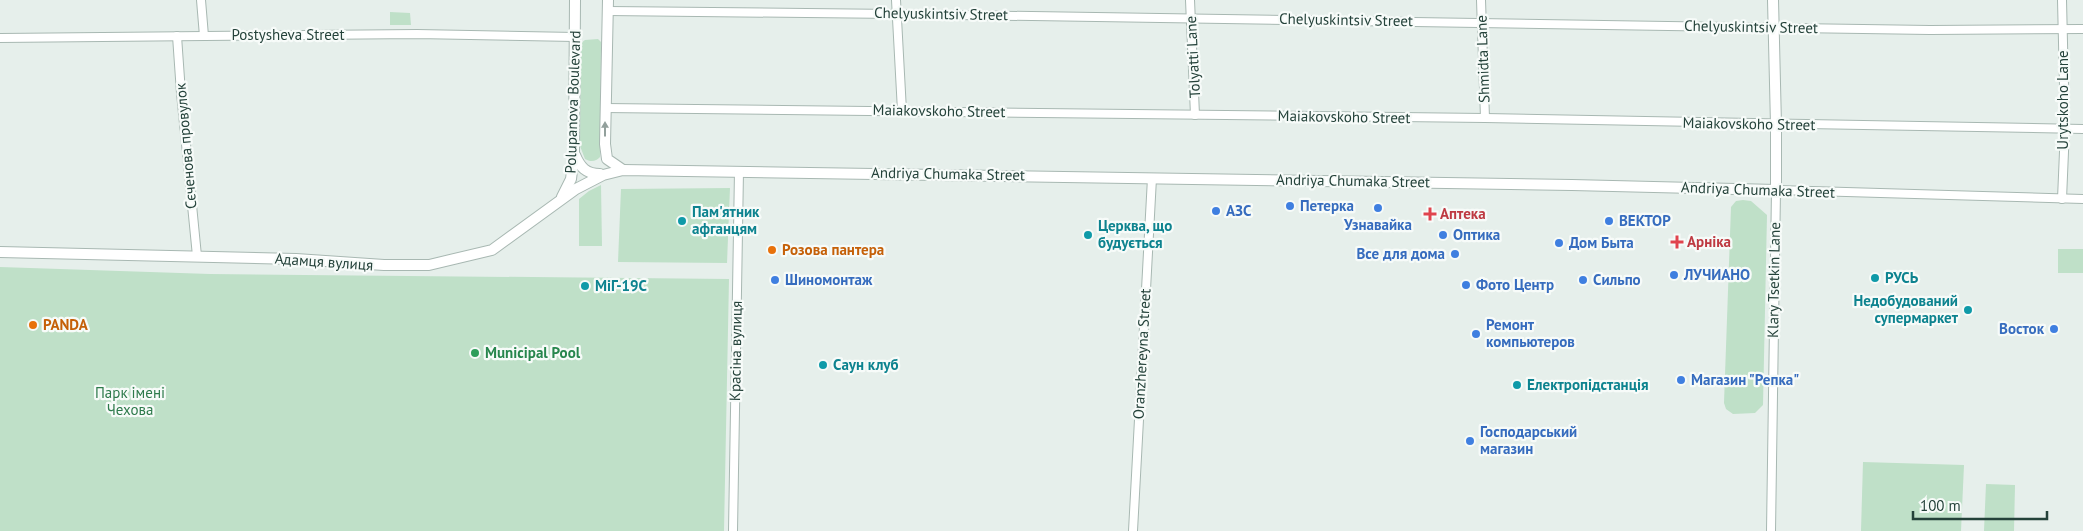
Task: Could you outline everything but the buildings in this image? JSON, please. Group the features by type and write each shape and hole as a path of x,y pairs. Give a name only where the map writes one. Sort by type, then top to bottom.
{"street":[{"path":"201,0 204,36"},
{"name":"Polupanova Boulevard","path":"559,202 571,180 574,154 575,0"},
{"path":"608,0 605,108 607,159 622,170"},
{"path":"896,0 902,111"},
{"name":"Tolyatti Lane","path":"1190,0 1195,115"},
{"name":"Shmidta Lane","path":"1481,0 1485,118"},
{"name":"Klary Tsetkin Lane","path":"1771,531 1776,190 1772,0"},
{"name":"Urytskoho Lane","path":"2062,0 2064,128 2062,200"},
{"name":"Chelyuskintsiv Street","path":"608,11 1930,30 2083,29"},
{"name":"Postysheva Street","path":"0,38 417,34 575,37"},
{"name":"Сєченова провулок","path":"177,36 197,256"},
{"name":"Maiakovskoho Street","path":"605,108 1485,118 1776,125 2083,129"},
{"path":"574,154 579,165 590,174 603,175"},
{"name":"Адамця вулиця","path":"0,252 197,256 296,259 384,265 430,265 492,250 576,189 603,175 622,170"},
{"name":"Andriya Chumaka Street","path":"622,170 1776,190 2062,200 2083,199"},
{"name":"Красіна вулиця","path":"733,531 740,171"},
{"name":"Oranzhereyna Street","path":"1133,531 1152,178"}],"green space":[{"path":"390,12 410,13 411,25 390,25"},
{"path":"598,39 601,42 600,157 595,161 591,161 585,159 580,146 581,43 585,40"},
{"path":"601,185 602,246 579,246 579,199"},
{"path":"730,188 727,263 618,262 621,189"},
{"path":"1736,201 1751,201 1767,215 1763,405 1755,413 1733,414 1726,409 1724,403 1731,207"},
{"path":"2058,249 2083,249 2083,273 2058,273"},
{"name":"Парк імені Чехова","path":"0,267 210,274 729,279 724,531 0,531"},
{"path":"1863,462 1964,465 1961,531 1861,531"},
{"path":"1986,484 2015,485 2014,531 1984,531"}],"place":[{"name":"Петерка","path":"1290,206"},
{"name":"Узнавайка","path":"1378,208"},
{"name":"АЗС","path":"1216,211"},
{"name":"Аптека","path":"1430,214"},
{"name":"Пам'ятник афганцям","path":"682,221"},
{"name":"ВЕКТОР","path":"1609,221"},
{"name":"Церква, що будується","path":"1088,235"},
{"name":"Оптика","path":"1443,235"},
{"name":"Арніка","path":"1677,242"},
{"name":"Дом Быта","path":"1559,243"},
{"name":"Розова пантера","path":"772,250"},
{"name":"Все для дома","path":"1455,254"},
{"name":"ЛУЧИАНО","path":"1674,275"},
{"name":"РУСЬ","path":"1875,278"},
{"name":"Шиномонтаж","path":"775,280"},
{"name":"Сильпо","path":"1583,280"},
{"name":"Фото Центр","path":"1466,285"},
{"name":"МіГ-19С","path":"585,286"},
{"name":"Недобудований супермаркет","path":"1968,310"},
{"name":"PANDA","path":"33,325"},
{"name":"Восток","path":"2054,329"},
{"name":"Ремонт компьютеров","path":"1476,334"},
{"name":"Municipal Pool","path":"475,353"},
{"name":"Саун клуб","path":"823,365"},
{"name":"Магазин \"Репка\"","path":"1681,380"},
{"name":"Електропідстанція","path":"1517,385"},
{"name":"Господарський магазин","path":"1470,441"}]}
